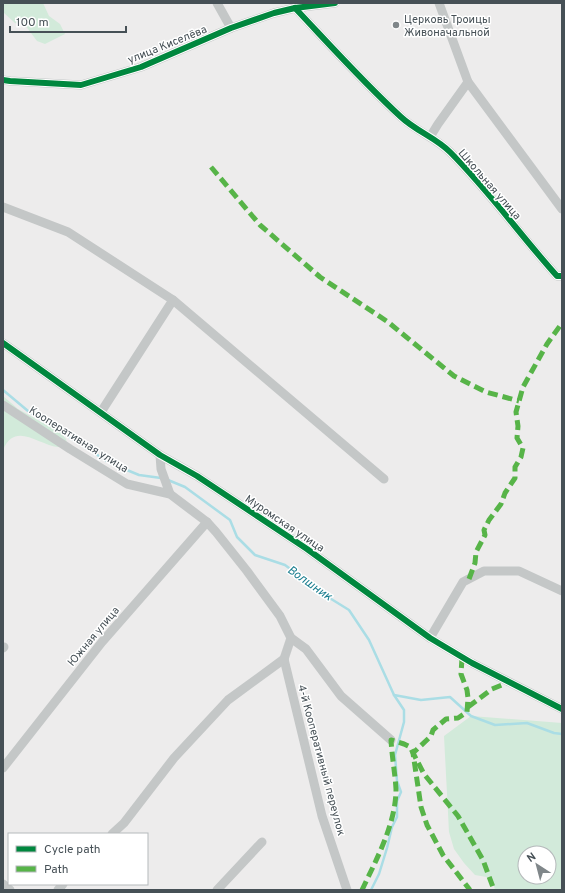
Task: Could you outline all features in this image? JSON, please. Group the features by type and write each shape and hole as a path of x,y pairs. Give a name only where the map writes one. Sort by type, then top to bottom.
{"street":[{"path":"217,3 231,28"},
{"name":"улица Киселёва","path":"3,80 81,85 141,67 231,28 274,13 295,8 335,3"},
{"path":"439,3 468,82 562,209"},
{"name":"Школьная улица","path":"295,8 379,97 403,119 430,137 454,157 486,191 530,246 557,276 562,276"},
{"path":"430,137 468,82"},
{"path":"3,207 68,232 173,300 384,479"},
{"path":"101,412 173,300"},
{"name":"Муромская улица","path":"3,343 160,455 197,476 307,549 430,638 472,663 562,709"},
{"name":"Кооперативная улица","path":"3,405 126,484 170,494 207,522 247,571 280,616 291,638 306,648 341,696 391,740"},
{"path":"160,455 161,469 170,494"},
{"name":"Южная улица","path":"3,768 102,642 207,522"},
{"path":"430,638 463,582 484,571 519,571 562,591"},
{"path":"113,833 124,823 174,758 228,700 284,659 291,638"},
{"name":"4-й Кооперативный переулок","path":"284,659 322,816 347,890"},
{"path":"217,890 262,842"},
{"path":"3,884 10,890"}],"green space":[{"path":"3,3 43,3 49,16 60,24 65,34 45,44 37,41 25,25 15,23 3,12"},
{"path":"3,396 18,409 61,433 66,439 67,444 58,447 28,437 20,436 14,437 8,441 3,450"},
{"path":"471,716 562,723 562,890 495,890 492,878 475,875 464,863 454,849 449,832 444,736"}],"waterway":[{"name":"Волшник","path":"3,390 28,411 110,463 139,475 161,478"},
{"name":"Волшник","path":"168,480 185,487 230,520 237,537 255,555 285,565 328,597 349,610 369,640 394,695 421,700 450,697 471,716 495,725 527,723 554,733 562,734"},
{"path":"371,890 379,874 392,827 397,817 397,801 401,792 397,781 395,755 404,722 404,710 394,695"}],"marked path":[{"path":"211,167 260,225 320,277 388,322 454,376 486,392 519,401"},
{"path":"469,579 475,563 476,552 485,535 484,530 489,520 501,504 505,493 515,478 515,467 521,457 523,448 517,438 518,426 516,412 523,387 547,344 562,323"},
{"path":"462,658 461,674 467,690 467,712 458,718 446,719 433,730 431,736 413,753 421,807 427,825 443,855 470,890"},
{"path":"468,707 492,689 509,682"},
{"path":"362,890 379,854 393,815 396,789 391,740 410,747 424,774 458,816 483,860 494,890"}],"cycle path":[{"path":"3,80 81,85 141,67 231,28 274,13 295,8 335,3"},
{"path":"295,8 387,104 401,117 450,152 478,182 557,276 562,276"},
{"path":"3,343 160,455 197,476 307,549 430,638 472,663 562,709"}],"place":[{"name":"Церковь Троицы Живоначальной","path":"396,25"}]}
